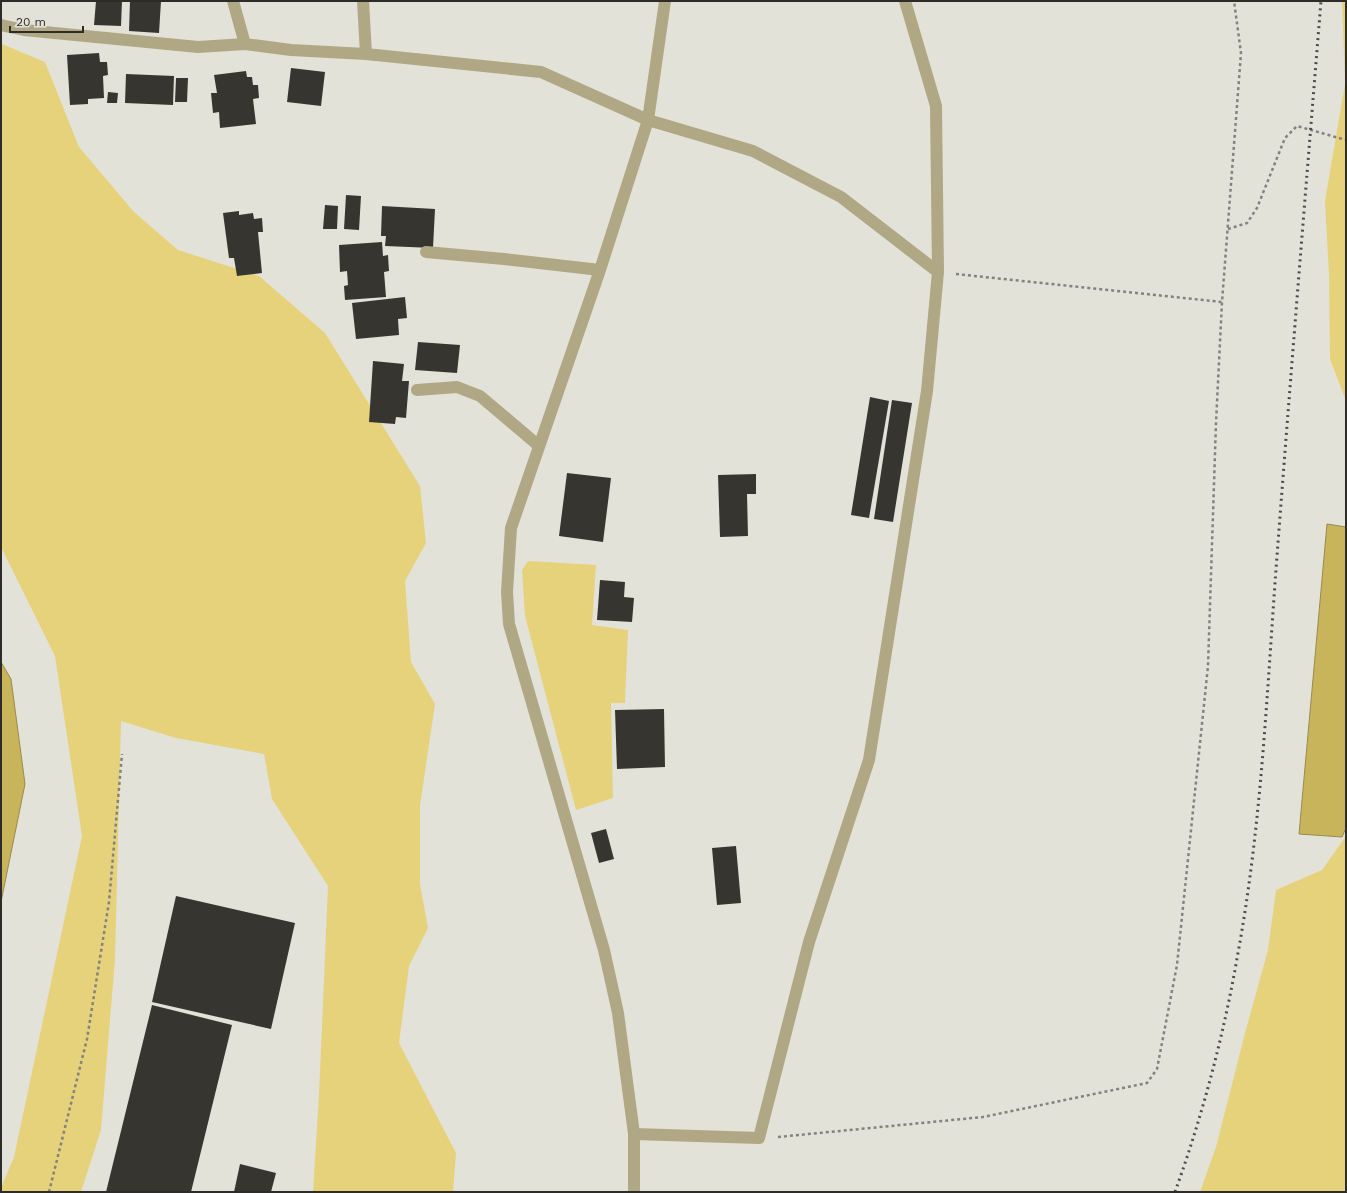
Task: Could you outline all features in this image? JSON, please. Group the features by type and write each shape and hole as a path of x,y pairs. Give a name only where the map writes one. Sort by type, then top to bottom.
{"street":[{"path":"233,1 245,44"},
{"path":"363,1 366,54"},
{"path":"634,1192 634,1134 618,1013 604,950 509,624 507,592 511,528 600,270 648,120 665,1"},
{"path":"634,1134 760,1138 809,942 869,760 927,391 938,272 936,106 905,1"},
{"path":"1,25 24,30 198,47 245,44 291,50 366,54 542,72 648,120 753,151 841,197 938,272"},
{"path":"426,252 600,270"},
{"path":"417,390 458,387 480,396 539,446"}],"path":[{"path":"760,1138 983,1117 1147,1083 1157,1069 1177,965 1208,666 1216,423 1222,302 1240,53 1234,1"},
{"path":"1228,229 1246,223 1257,208 1285,138 1297,126 1346,140"},
{"path":"938,272 1222,302"},
{"path":"49,1192 87,1039 109,902 122,754"}],"shaded area":[{"path":"1342,1 1346,1 1346,401 1330,359 1329,275 1325,201 1345,84"},
{"path":"2,44 45,62 79,147 134,212 178,250 259,276 325,333 420,486 426,543 405,581 411,662 435,704 420,806 420,884 428,928 409,966 399,1043 456,1153 453,1192 313,1192 319,1095 328,886 272,799 264,754 176,738 121,721 115,959 101,1130 81,1192 1,1192 1,1188 14,1157 82,836 55,656 1,547"},
{"path":"1327,524 1346,527 1346,828 1342,837 1299,834"},
{"path":"528,561 596,565 592,625 628,630 625,703 611,703 613,798 576,810 525,616 522,570"},
{"path":"1,662 11,679 25,784 1,902"},
{"path":"1346,836 1346,1192 1200,1192 1216,1147 1268,950 1276,890 1322,870"}],"building":[{"path":"96,1 122,1 121,26 94,25"},
{"path":"130,1 161,1 159,33 129,31"},
{"path":"99,53 100,62 107,62 108,75 103,76 104,98 88,99 88,104 70,105 67,55"},
{"path":"291,68 325,72 321,106 287,102"},
{"path":"246,71 247,77 252,77 253,85 258,85 259,98 253,99 256,124 220,128 219,112 213,113 211,93 217,93 214,75"},
{"path":"126,74 174,76 173,105 125,103"},
{"path":"176,78 188,78 187,102 175,102"},
{"path":"108,92 118,93 117,103 107,103"},
{"path":"346,195 361,196 359,230 344,229"},
{"path":"325,205 338,206 337,229 323,229"},
{"path":"382,206 435,209 433,248 385,246 386,236 381,236"},
{"path":"239,211 239,215 253,213 254,219 262,218 263,232 258,232 262,273 237,276 234,258 229,258 223,213"},
{"path":"382,242 383,256 388,255 389,271 384,272 386,297 345,300 344,286 348,285 347,271 340,272 339,245"},
{"path":"405,297 407,318 398,319 399,335 356,339 352,303"},
{"path":"418,342 460,345 457,373 415,370"},
{"path":"373,361 404,364 402,381 409,381 406,418 396,417 395,424 369,422"},
{"path":"870,397 889,401 869,518 851,515"},
{"path":"892,400 912,403 893,522 874,519"},
{"path":"567,473 611,478 603,542 559,536"},
{"path":"756,474 756,494 747,494 748,536 720,537 718,475"},
{"path":"600,580 625,582 624,597 634,598 632,622 597,620"},
{"path":"664,709 665,767 617,769 615,710"},
{"path":"606,829 614,859 599,863 591,833"},
{"path":"736,846 741,903 717,905 712,848"},
{"path":"176,896 295,923 271,1029 152,1002"},
{"path":"152,1005 232,1025 191,1192 106,1192"},
{"path":"240,1164 276,1173 271,1192 234,1192"}],"railway":[{"path":"1175,1192 1204,1103 1226,1014 1238,953 1253,854 1263,755 1282,487 1321,1"}]}
